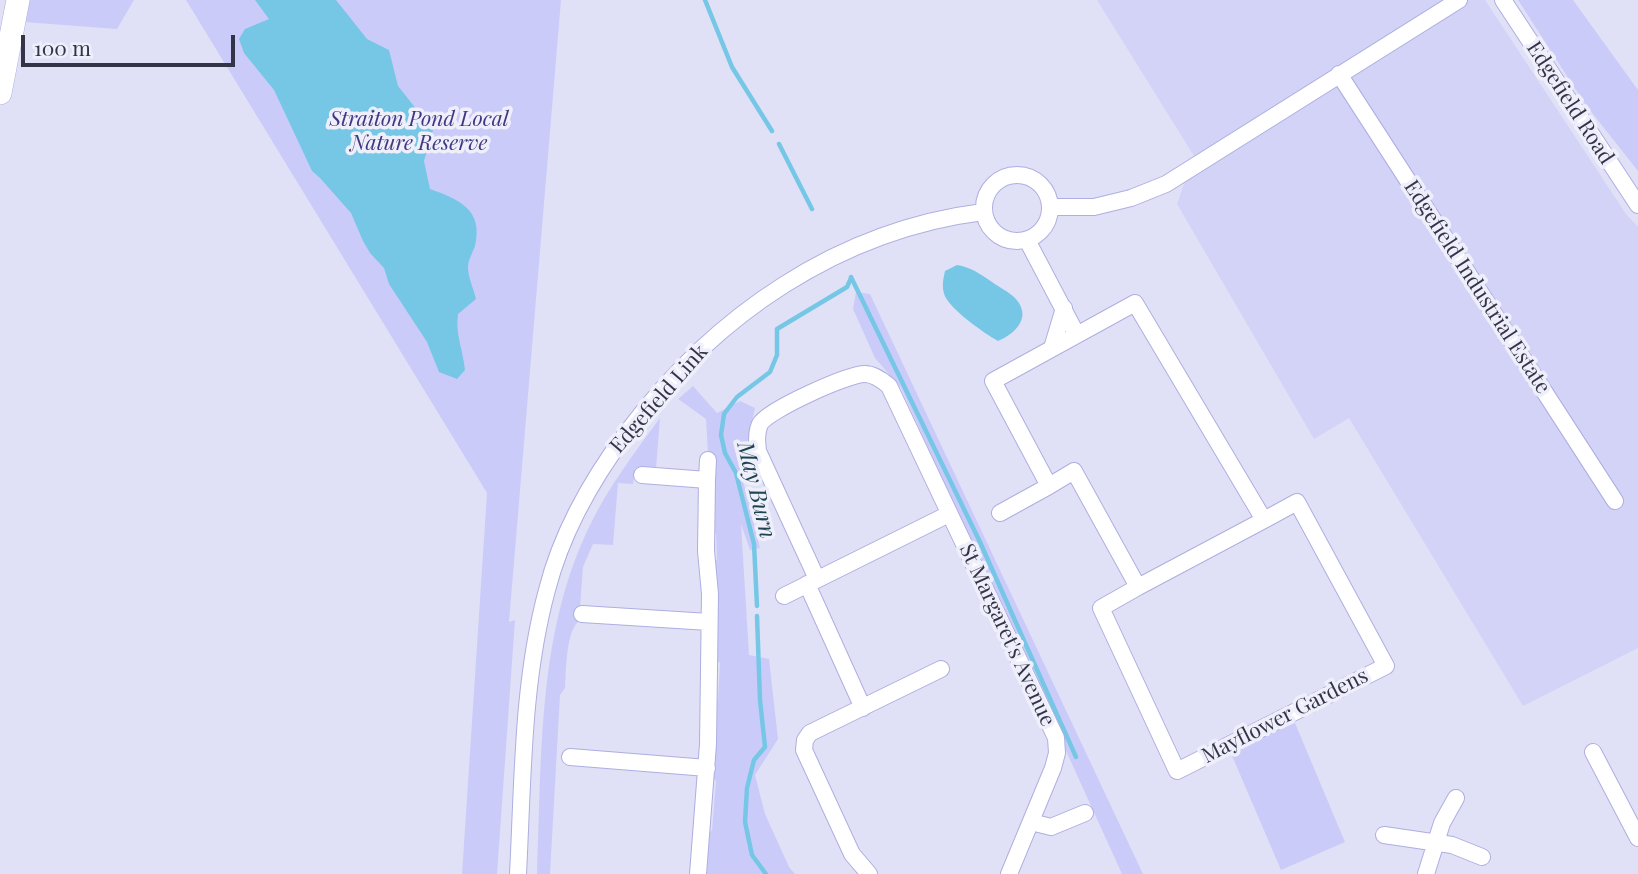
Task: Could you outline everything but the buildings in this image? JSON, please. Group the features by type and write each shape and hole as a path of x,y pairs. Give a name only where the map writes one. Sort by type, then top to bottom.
{"highway":[{"path":"0,93 19,0"}],"street":[{"path":"1050,207 1094,207 1131,198 1166,184 1459,0"},
{"name":"Edgefield Road","path":"1503,0 1638,205"},
{"name":"Edgefield Industrial Estate","path":"1339,74 1615,501"},
{"path":"1014,174 1035,180 1048,196 1050,207 1044,227 1037,235 1027,240 1010,241 1001,238 989,227 983,212 988,191 995,183 1014,174"},
{"name":"Edgefield Link","path":"518,874 527,703 540,615 564,539 588,491 612,452 651,402 690,359 727,325 766,295 808,270 864,243 919,223 983,212"},
{"path":"1027,240 1077,335"},
{"path":"1000,513 1049,486 1074,471 1138,587 1264,520 1135,303 993,382 1049,486"},
{"path":"1052,348 1064,308"},
{"name":"St Margaret's Avenue","path":"863,708 758,451 757,436 761,422 775,409 850,377 866,374 879,378 889,386 1056,738 1058,752 1053,768 1009,874"},
{"path":"698,874 707,768 710,594 705,529 708,460"},
{"path":"642,475 707,481"},
{"name":"Mayflower Gardens","path":"1138,587 1101,608 1177,771 1386,666 1297,502 1264,520"},
{"path":"784,596 949,514"},
{"path":"582,614 709,622"},
{"path":"869,874 852,854 804,750 805,740 810,733 941,669"},
{"path":"1593,752 1638,838"},
{"path":"570,757 707,768"},
{"path":"1426,874 1442,823 1456,798"},
{"path":"1031,822 1051,827 1085,813"},
{"path":"1384,835 1452,845 1482,857"}],"shaded area":[{"path":"255,0 336,0 367,39 389,50 398,86 433,130 424,161 430,189 466,207 476,223 477,233 468,267 476,299 458,314 458,335 465,370 457,379 439,372 427,342 389,284 384,268 370,253 351,213 312,171 274,90 244,53 239,39 245,29 269,19"},
{"path":"1097,0 1485,0 1626,214 1638,227 1638,648 1523,706 1349,418 1314,439 1177,204 1194,156"},
{"path":"957,265 975,271 1015,298 1022,312 1020,324 1016,329 998,341 950,304 943,291 945,271"}],"green space":[{"path":"29,0 134,0 117,29 24,22"},
{"name":"Straiton Pond Local Nature Reserve","path":"186,0 561,0 509,622 515,620 497,874 462,874 487,493"},
{"path":"1518,0 1573,0 1638,90 1638,171 1585,104"},
{"path":"856,292 870,294 1143,874 1122,874 901,388 875,358 853,309"},
{"path":"693,386 717,413 740,401 755,408 748,440 737,457 760,548 750,550 741,524 749,655 769,659 778,739 755,775 765,814 789,867 795,874 706,874 708,835 712,830 716,781 712,777 713,707 718,700 720,663 715,660 713,565 717,559 716,533 711,529 716,460 708,452 706,419 678,399"},
{"path":"660,418 656,469 635,468 633,484 618,483 613,545 593,544 583,567 579,621 571,633 565,688 560,695 550,874 537,874 542,740 551,652 560,608 573,566 597,511"},
{"path":"1295,723 1345,842 1281,870 1230,751"}],"waterway":[{"path":"705,0 732,67 772,131"},
{"path":"779,144 812,209"},
{"path":"851,277 979,540 1076,757"},
{"name":"May Burn","path":"757,606 754,544 736,473 725,453 721,435 724,414 737,397 770,372 777,355 777,329 847,287 851,278"},
{"name":"May Burn","path":"757,616 760,700 765,747 754,760 747,788 745,822 752,855 766,874"}]}
